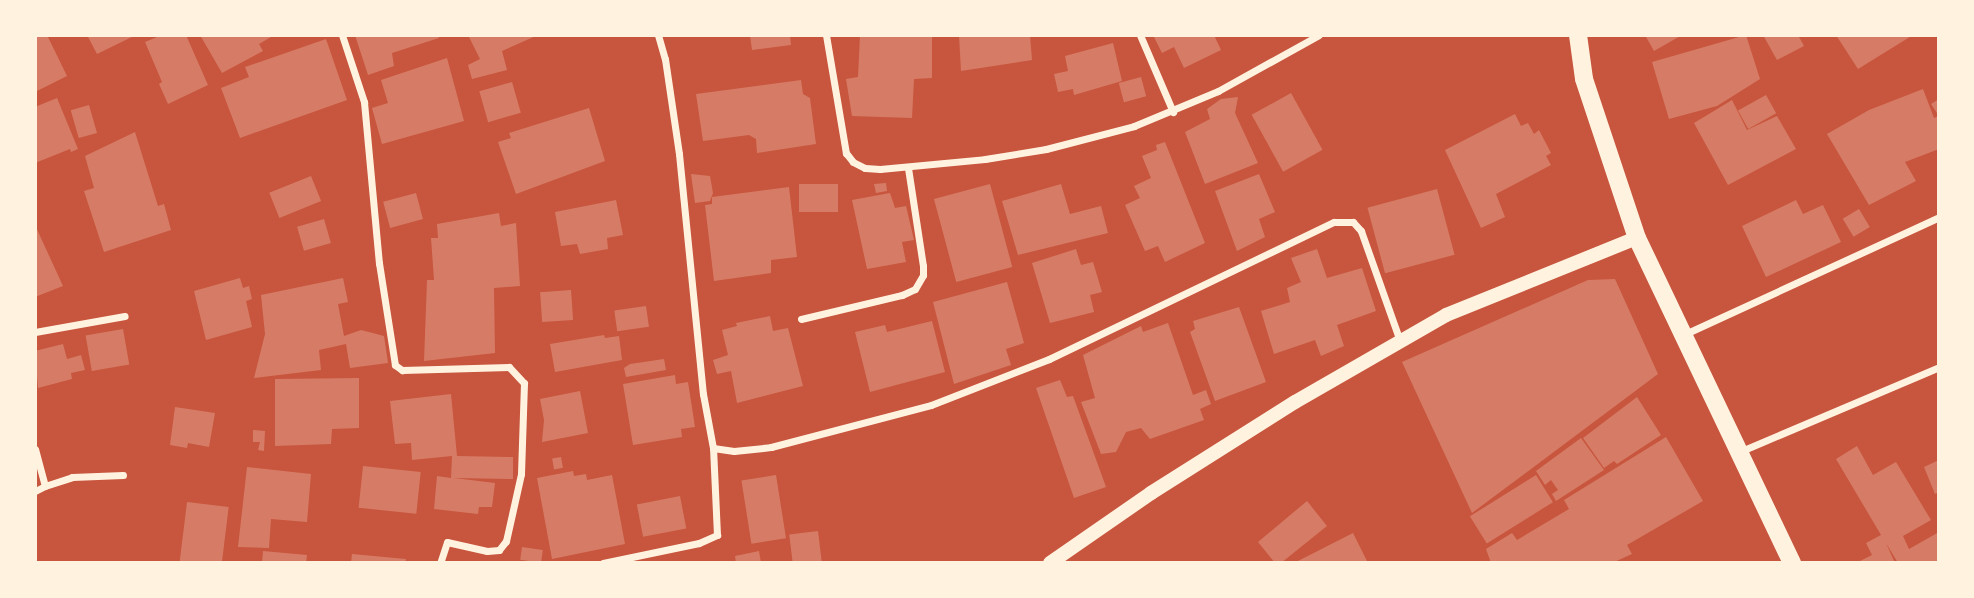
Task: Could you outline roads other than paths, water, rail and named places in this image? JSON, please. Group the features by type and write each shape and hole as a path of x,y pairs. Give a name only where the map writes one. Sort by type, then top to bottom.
{"main road":[{"path":"1577,35 1584,79 1637,238 1792,563"},
{"path":"1050,563 1184,472 1294,402 1446,315 1637,238"}],"street":[{"path":"342,35 363,102 379,263 394,365 402,370 509,367 524,383 522,474 506,541 499,550 487,551 447,542 440,563"},
{"path":"603,563 699,543 717,535 713,448 703,394 679,154 665,59 658,35"},
{"path":"826,35 846,153 853,162 865,168 908,168 1046,149 1134,126 1173,112 1318,35"},
{"path":"1140,35 1173,112"},
{"path":"801,320 902,295 915,289 923,275 923,266 908,168"},
{"path":"1682,336 1939,217"},
{"path":"713,448 734,451 771,447 931,405 1049,359 1334,222 1347,221 1359,227 1400,341"},
{"path":"35,332 125,316"},
{"path":"1738,452 1939,367"},
{"path":"35,449 45,486"},
{"path":"35,491 72,477 123,475"}]}
